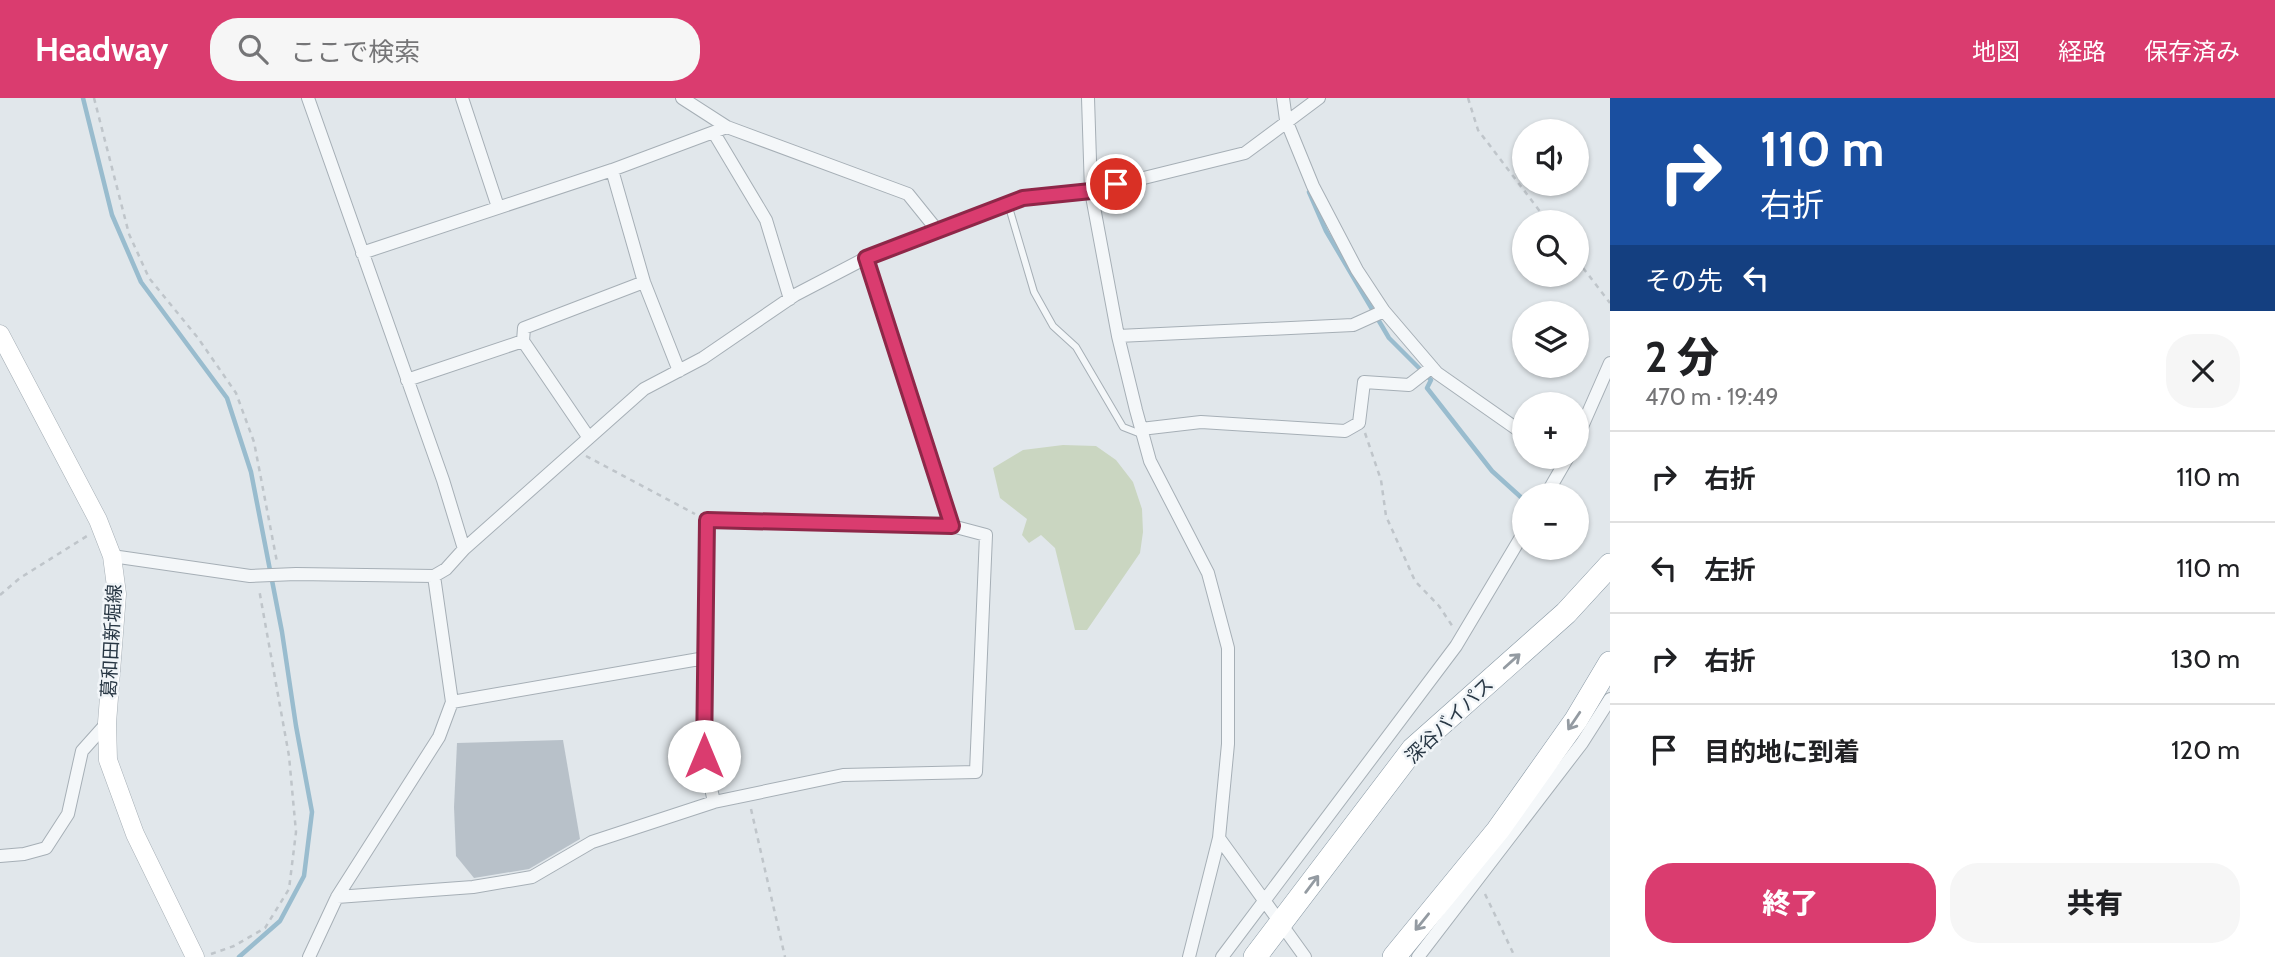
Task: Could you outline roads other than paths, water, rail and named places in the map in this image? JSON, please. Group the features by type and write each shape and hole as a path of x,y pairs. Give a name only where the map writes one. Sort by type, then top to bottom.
{"highway":[{"name":"深谷バイパス","path":"1255,957 1413,749 1566,613 1610,565"},
{"path":"1394,957 1498,830 1576,720 1610,663"}],"main road":[{"name":"葛和田新堀線","path":"0,334 102,528 112,556 117,594 107,723 108,760 135,834 195,957"}],"street":[{"path":"308,98 443,480 464,549"},
{"path":"463,98 498,207"},
{"path":"682,98 727,127 908,194 937,230"},
{"path":"1088,98 1091,191 1118,336 1142,432 1150,460 1208,573 1228,648 1228,744 1219,838 1189,957"},
{"path":"1283,98 1286,120 1313,186 1357,270 1383,311 1437,373 1512,426"},
{"path":"112,556 259,576 434,576 446,569 464,549 644,389 704,358 790,299 866,258 1023,198 1091,191 1245,153 1318,98"},
{"path":"362,253 612,170 727,127"},
{"path":"714,133 766,220 790,299"},
{"path":"612,170 643,282 679,371"},
{"path":"866,258 952,526"},
{"path":"589,438 523,341 524,328 643,282"},
{"path":"1118,336 1353,325 1383,311"},
{"path":"407,380 523,341"},
{"path":"1589,411 1610,363"},
{"path":"1142,432 1201,422 1345,431 1359,423 1364,382 1409,385 1432,367"},
{"path":"337,897 473,887 532,877 592,842 714,802 844,775 976,772 986,535 952,526 707,520 704,756 714,802"},
{"path":"1222,957 1460,639 1512,552"},
{"path":"309,957 337,897 439,737 452,702 434,576"},
{"path":"452,702 705,658"},
{"path":"1418,957 1583,743 1610,699"},
{"path":"0,856 24,854 46,848 68,814 82,751 107,723"},
{"path":"1219,838 1305,957"}],"lane":[{"path":"1008,204 1034,292 1053,326 1076,347 1123,428 1142,432"}],"waterway":[{"path":"83,98 112,215 141,282 227,398 251,472 282,632 312,812 304,876 280,921 239,957"},
{"path":"1309,192 1326,231 1389,338 1431,380 1427,388 1492,471 1512,489"}]}
